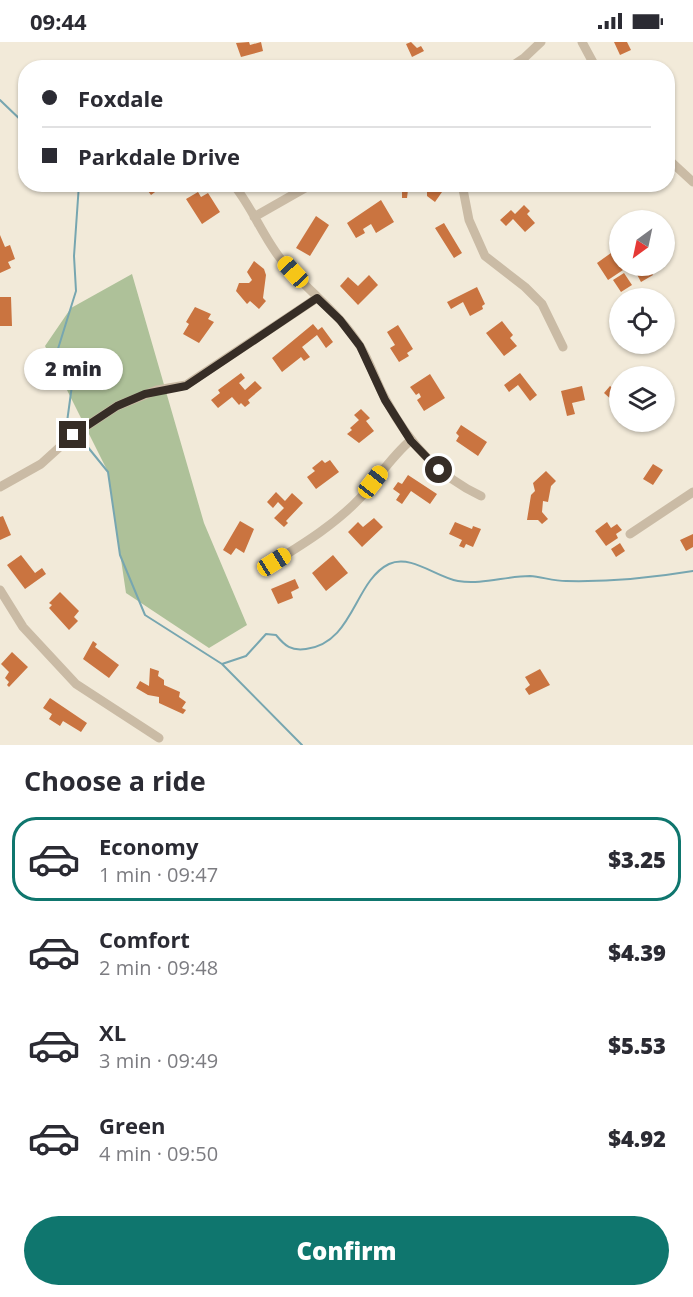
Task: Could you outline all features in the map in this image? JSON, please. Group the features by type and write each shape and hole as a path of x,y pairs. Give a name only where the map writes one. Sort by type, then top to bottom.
{"street":[{"path":"521,60 541,42"},
{"path":"582,42 592,60"},
{"path":"675,165 693,182"},
{"path":"239,192 281,259 340,320 360,346 385,400 411,441 439,470 463,488 481,496"},
{"path":"254,217 298,192"},
{"path":"464,192 469,220 485,256 525,287 542,304 563,347"},
{"path":"0,487 41,464 73,435 102,417 145,394 186,386 317,298"},
{"path":"274,562 340,517 363,495 393,456 411,441"},
{"path":"630,534 693,492"},
{"path":"0,590 23,627 76,684 159,738"}],"green space":[{"path":"132,274 204,523 247,625 209,648 126,593 108,472 45,346 71,308"}],"building":[{"path":"249,42 250,45 261,42 263,51 241,57 236,43"},
{"path":"411,42 417,48 421,46 424,51 412,57 406,44"},
{"path":"614,42 627,42 631,50 620,55"},
{"path":"198,192 201,197 208,193 220,212 202,224 186,199"},
{"path":"402,192 408,192 407,198 402,198"},
{"path":"427,192 442,192 435,202 427,196"},
{"path":"381,200 394,222 376,233 371,224 363,229 365,233 356,238 347,223"},
{"path":"524,205 530,211 527,214 535,223 525,232 513,219 506,226 500,220 511,210 515,214"},
{"path":"316,216 329,225 310,256 296,248"},
{"path":"444,223 462,253 454,258 435,228"},
{"path":"0,235 5,247 10,245 15,259 8,262 11,268 0,273"},
{"path":"609,254 609,276 614,276 608,280 597,263"},
{"path":"254,261 264,269 266,275 263,298 266,301 259,309 250,301 247,304 236,291 239,283 249,283 252,280 247,272"},
{"path":"369,275 378,285 358,305 340,286 348,277 358,286"},
{"path":"619,276 626,276 632,285 627,288 618,288 613,280"},
{"path":"638,276 651,276 641,282"},
{"path":"477,287 485,304 482,306 483,309 470,316 463,302 451,309 447,302"},
{"path":"0,297 11,297 12,326 0,326"},
{"path":"195,307 211,314 208,319 214,322 199,343 183,334 189,324 186,322"},
{"path":"502,321 513,335 510,338 517,346 504,356 486,333"},
{"path":"313,324 318,330 322,327 333,342 326,348 317,335 302,347 310,357 304,361 301,357 282,372 272,358"},
{"path":"398,325 413,349 407,353 409,356 399,362 390,348 395,345 387,332"},
{"path":"241,373 245,378 239,383 245,390 255,381 262,388 248,400 250,403 245,407 241,403 239,405 232,397 218,408 211,400 220,393 218,390"},
{"path":"520,373 537,395 530,401 518,385 509,392 504,385"},
{"path":"430,374 445,398 424,411 417,400 421,397 419,393 416,395 410,387"},
{"path":"582,386 585,400 572,403 575,414 567,416 561,391"},
{"path":"609,387 609,397 604,393"},
{"path":"361,409 370,418 366,421 374,431 359,443 347,434 359,420 354,415"},
{"path":"461,425 487,442 478,456 456,441 459,436 456,433"},
{"path":"322,460 325,463 330,460 339,472 316,489 307,477 315,471 312,468"},
{"path":"653,464 663,470 653,485 643,479"},
{"path":"546,471 556,481 551,486 548,502 543,501 542,512 548,519 542,524 538,520 527,520 531,495 535,491 533,483"},
{"path":"408,475 437,494 430,504 411,491 402,504 396,500 400,494 393,489 398,482 402,484"},
{"path":"276,492 285,501 292,493 303,503 286,521 288,523 284,527 274,518 284,508 278,502 273,508 267,502"},
{"path":"3,516 11,535 0,540 0,517"},
{"path":"374,518 383,527 362,547 348,532 358,522 363,527"},
{"path":"240,521 254,529 244,553 236,548 231,555 223,550"},
{"path":"455,522 472,529 473,526 481,529 473,547 466,544 464,548 459,546 462,540 449,534"},
{"path":"607,522 611,528 617,524 622,530 616,534 618,538 606,546 595,531"},
{"path":"693,534 693,547 686,551 680,540"},
{"path":"620,543 625,551 616,557 611,549"},
{"path":"21,555 35,573 42,568 46,574 25,589 7,565"},
{"path":"333,555 348,573 326,591 312,573"},
{"path":"295,579 299,588 291,592 293,598 278,604 271,589"},
{"path":"60,592 79,611 74,617 78,621 69,630 49,608 52,605 49,603"},
{"path":"93,641 97,644 95,647 119,665 109,678 83,659"},
{"path":"12,652 28,667 9,687 7,685 9,682 5,678 9,672 1,664"},
{"path":"150,668 159,671 158,676 164,680 164,685 180,692 179,697 186,702 182,708 186,710 183,714 159,703 159,697 148,695 136,688 140,681 149,686"},
{"path":"540,669 550,685 529,695 525,689 530,685 525,677"},
{"path":"50,698 87,723 81,732 63,721 60,726 49,719 52,714 43,708"}],"waterway":[{"path":"0,100 18,117"},
{"path":"74,430 67,422 73,378 57,352 76,291 74,256 78,192"},
{"path":"78,435 108,472 120,555 145,615 222,664 302,745"},
{"path":"222,664 246,656 266,634 276,635 285,645 296,649 306,649 322,644 334,636 344,624 377,572 397,562 415,564 450,579 467,582 530,576 562,581 614,580 693,571"}],"route":[{"path":"73,435 117,406 157,390 186,386 317,298 340,320 360,346 385,400 411,441 439,470"}]}
